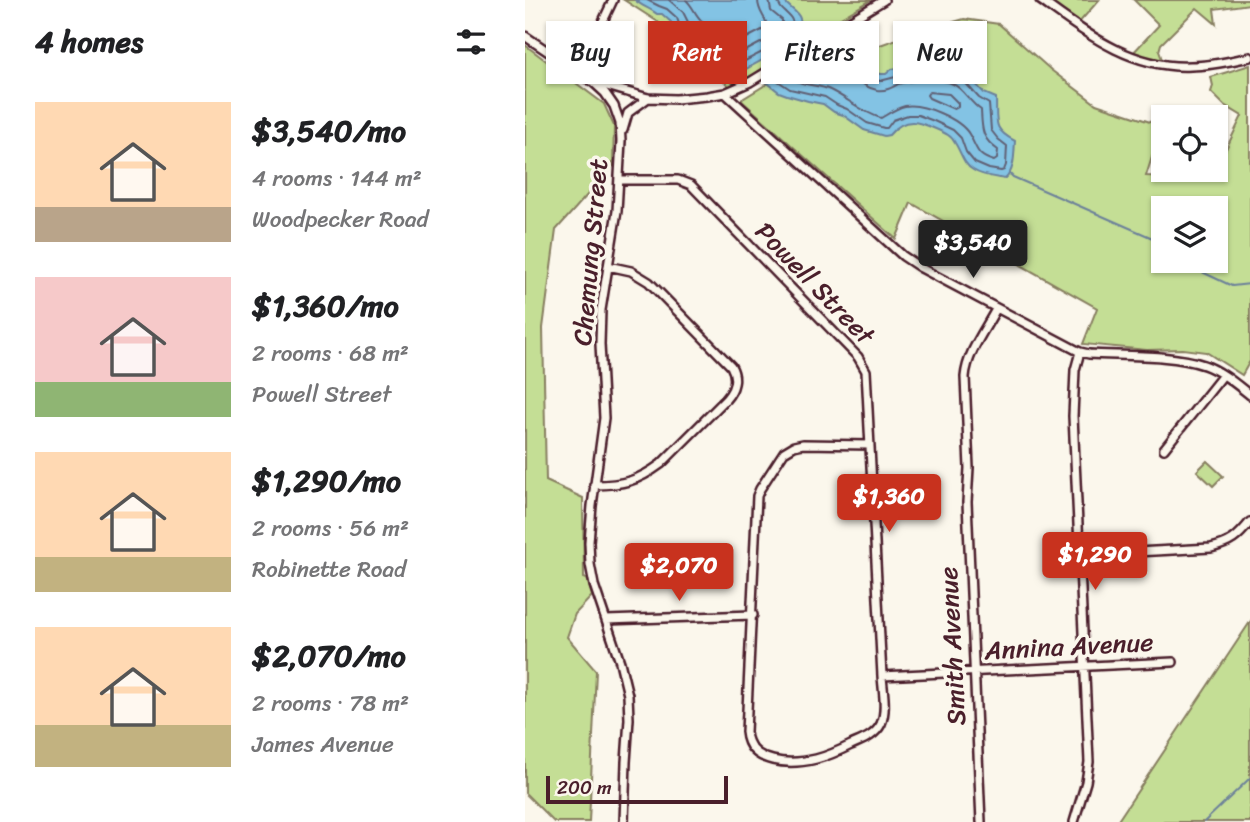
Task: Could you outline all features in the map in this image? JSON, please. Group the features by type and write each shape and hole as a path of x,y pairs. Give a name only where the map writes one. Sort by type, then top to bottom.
{"street":[{"path":"603,21 613,0"},
{"path":"600,84 648,98 682,99 725,93 774,68 884,0"},
{"path":"1040,0 1098,40 1121,53 1142,60 1170,66 1191,66 1250,57"},
{"path":"525,36 546,50"},
{"name":"Chemung Street","path":"595,84 614,106 620,123 621,141 614,234 600,318 604,418 589,533 594,585 623,671 629,702 624,822"},
{"path":"725,93 909,260 1080,352 1186,360 1223,375 1250,395"},
{"name":"Chemung Street","path":"621,141 628,113 648,98"},
{"name":"Powell Street","path":"620,180 678,180 691,185 861,361 867,375 883,719 872,735 834,753 794,762 764,758 753,750 747,739 756,500 760,489 787,449 799,444 870,445"},
{"path":"594,485 630,482 653,470 730,395 735,384 731,366 649,282 631,271 608,266"},
{"name":"Smith Avenue","path":"981,822 967,502 969,468 965,376 971,355 996,309"},
{"path":"1074,822 1089,762 1073,409 1075,370 1080,352"},
{"path":"1164,449 1223,375"},
{"path":"1080,555 1211,548 1227,544 1239,536 1250,522"},
{"path":"606,620 753,615"},
{"name":"Annina Avenue","path":"882,676 1173,662"}],"green space":[{"path":"624,0 871,0 836,21 761,21 761,71 747,80 747,21 656,21"},
{"path":"1099,0 1078,24 1048,2"},
{"path":"1134,0 1250,0 1250,4 1214,9 1216,24 1197,8 1161,44 1159,51 1163,62 1132,54 1159,25"},
{"path":"987,22 999,24 1051,70 1096,104 1151,122 1151,160 1146,176 1151,176 1151,182 1228,182 1228,145 1242,116 1224,105 1211,92 1211,77 1250,65 1250,361 1242,375 1206,352 1083,344 1097,308 911,203 896,239 741,100 767,84 879,84 879,45 893,40 893,84 987,84"},
{"path":"525,45 546,61 546,84 577,84 604,104 614,126 613,166 556,230 543,328 546,481 583,498 584,578 587,579 592,596 575,614 567,637 596,671 589,822 554,822 525,793"},
{"path":"1207,461 1223,476 1213,486 1197,471"},
{"path":"1250,622 1250,822 1117,822"}],"water":[{"path":"635,0 783,0 797,14 800,21 761,21 761,60 747,68 747,21 670,21 662,14"},
{"path":"893,69 893,84 976,84 984,93 996,98 997,124 1002,133 1015,141 1011,171 1005,179 973,170 964,161 952,138 931,127 906,123 884,136 864,130 823,104 779,92 769,84 879,84 879,73 886,74"}],"waterway":[{"path":"1009,173 1151,237"},
{"path":"1204,273 1232,286 1250,284"},
{"path":"1204,822 1250,778"}]}
